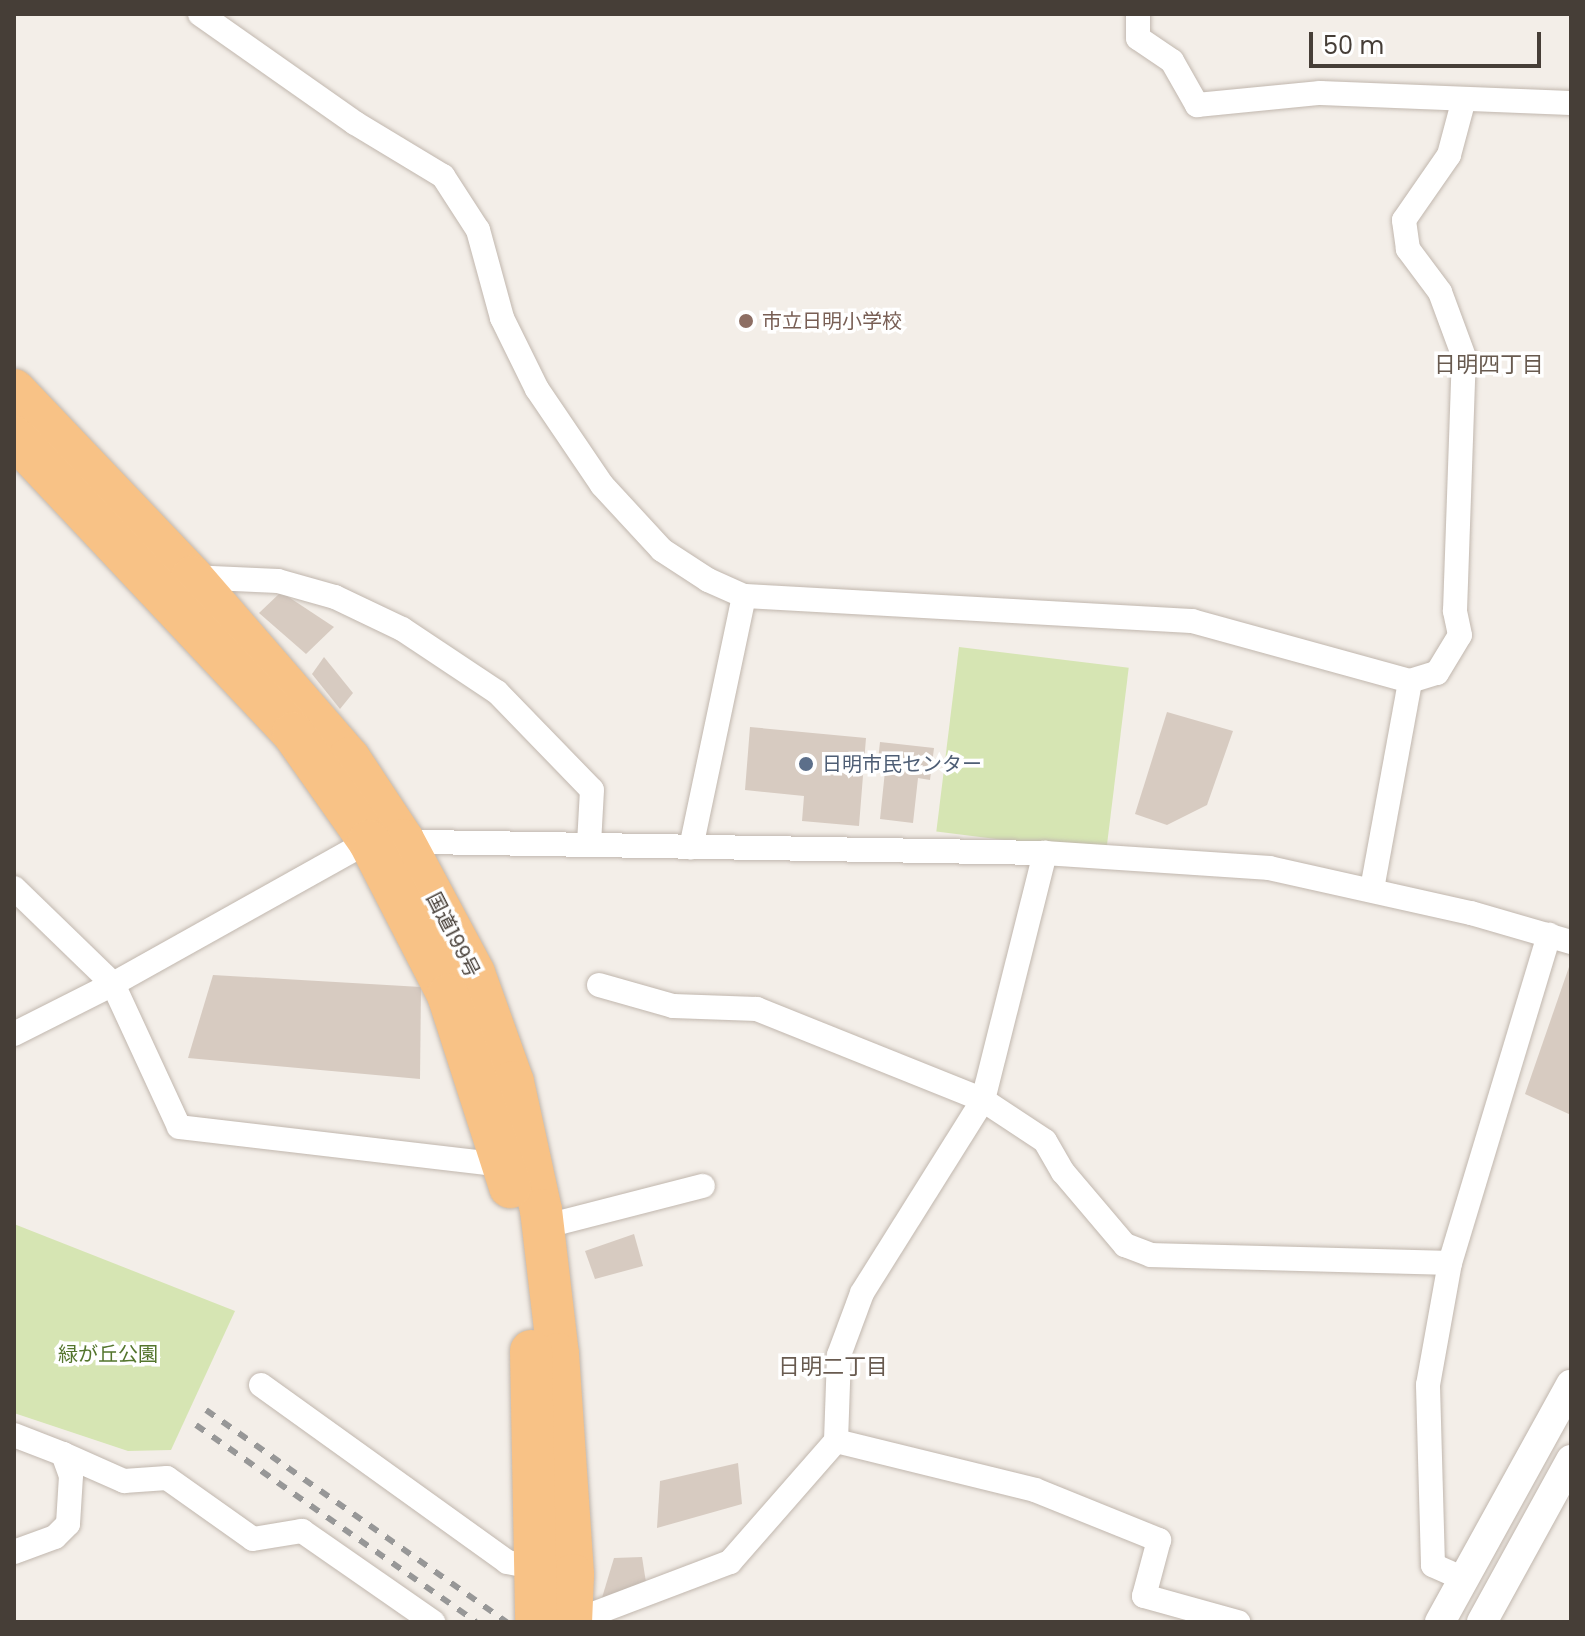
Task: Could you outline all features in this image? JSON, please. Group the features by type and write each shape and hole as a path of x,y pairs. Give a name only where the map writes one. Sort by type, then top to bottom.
{"highway":[{"name":"国道199号","path":"14,390 192,577 349,758 386,840 448,995 519,1220 554,1571 572,1622"},
{"name":"国道199号","path":"14,437 293,733 386,840 479,986 513,1082 543,1227 558,1354 554,1571 536,1622"}],"street":[{"path":"200,14 355,123 443,176 478,230 502,318 537,389 602,485 662,550 708,580 744,596 1192,621 1410,681 1437,673 1460,635 1455,611 1464,357 1440,292 1408,249 1404,220 1449,155 1464,99"},
{"path":"1138,14 1138,38 1172,61 1197,105 1320,93 1571,103"},
{"path":"146,574 278,581 335,597 402,629 497,692 592,790 589,844"},
{"path":"691,847 744,596"},
{"path":"1372,889 1410,681"},
{"path":"14,1034 386,840 1045,853 1269,868 1372,889 1560,938 1450,1263 1428,1385 1427,1454 1433,1565 1464,1579"},
{"path":"572,1622 730,1562 836,1441 839,1355 862,1293 983,1100 1045,853"},
{"path":"14,888 113,984 179,1127 503,1165"},
{"path":"599,985 673,1006 757,1009 983,1100 1045,1141 1063,1172 1125,1245 1151,1255 1450,1263"},
{"path":"543,1227 703,1186"},
{"path":"261,1385 507,1562 554,1571"},
{"path":"1440,1622 1571,1385"},
{"path":"14,1435 124,1481 167,1478 253,1539 302,1531 433,1622"},
{"path":"836,1441 1035,1490 1159,1540 1144,1596 1238,1622"},
{"path":"14,1552 55,1537 68,1524 71,1476 63,1454"},
{"path":"1482,1622 1571,1460"}],"green space":[{"path":"959,647 1129,668 1106,852 936,832"},
{"name":"緑が丘公園","path":"14,1224 235,1311 171,1450 128,1451 14,1413"}],"building":[{"path":"281,592 334,627 306,654 259,613"},
{"path":"324,657 353,693 340,709 312,674"},
{"path":"1167,712 1233,731 1207,805 1167,825 1135,814"},
{"name":"日明市民センター","path":"750,727 866,738 859,826 802,821 804,796 745,790"},
{"path":"880,742 934,748 930,780 918,778 913,823 880,819 885,771 877,770"},
{"path":"1571,968 1571,1115 1525,1094"},
{"path":"213,975 421,987 420,1079 188,1058"},
{"path":"634,1234 643,1266 595,1279 585,1251"},
{"path":"738,1463 742,1504 657,1528 660,1481"},
{"path":"642,1557 648,1595 601,1601 614,1558"}],"railway":[{"path":"206,1410 507,1622"},
{"path":"196,1425 476,1622"}],"place":[{"name":"市立日明小学校","path":"746,321"},
{"name":"日明市民センター","path":"806,764"}],"district":[{"name":"日明四丁目","path":"1489,365"},
{"name":"日明二丁目","path":"833,1367"}]}
